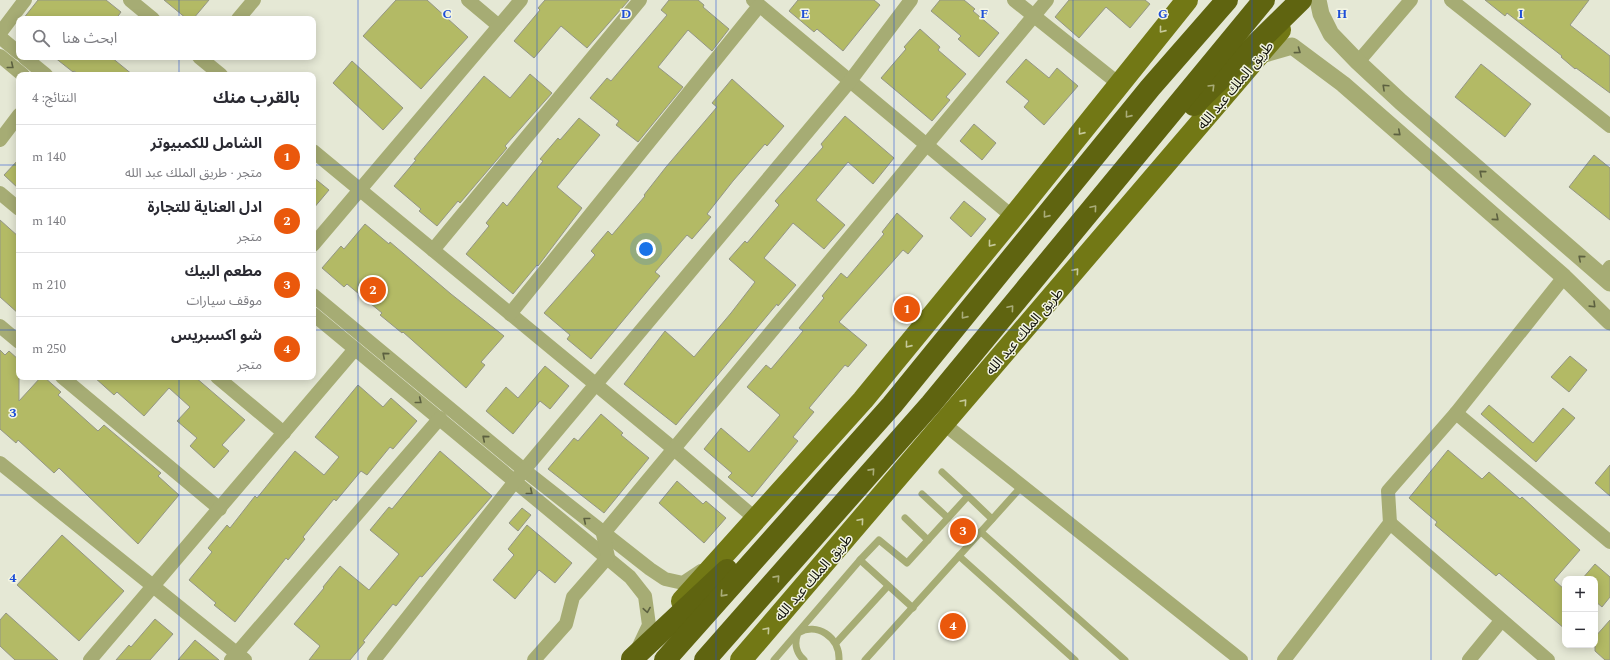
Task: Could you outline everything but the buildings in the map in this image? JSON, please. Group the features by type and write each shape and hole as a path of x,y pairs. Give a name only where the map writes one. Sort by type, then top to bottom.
{"highway":[{"path":"1150,88 1208,0"},
{"path":"664,660 892,406 1150,88 1227,0"},
{"name":"طريق الملك عبد الله","path":"705,660 931,404 1115,184 1264,0"},
{"path":"1115,184 1301,0"},
{"path":"632,659 709,588 892,406"}],"main road":[{"path":"632,659 722,556 863,400 1013,217 1187,0"},
{"name":"طريق الملك عبد الله","path":"741,660 1261,55 1304,0"}],"street":[{"path":"0,33 25,0"},
{"path":"130,0 149,16"},
{"path":"241,16 254,0"},
{"path":"468,0 499,26"},
{"path":"316,241 521,0"},
{"path":"433,250 640,0"},
{"path":"374,660 520,475 850,81 911,0"},
{"path":"1014,0 1119,84"},
{"path":"603,534 1047,0"},
{"path":"1318,0 1321,14 1332,34 1358,62 1401,102 1608,276"},
{"path":"1343,84 1358,62 1411,0"},
{"path":"1451,0 1610,126"},
{"path":"510,314 756,3 1013,217"},
{"path":"0,37 16,50"},
{"path":"1261,55 1292,46 1343,84 1564,277 1610,322"},
{"path":"0,56 19,72"},
{"path":"28,60 42,72"},
{"path":"204,60 218,72"},
{"path":"0,140 16,119"},
{"path":"316,153 596,384 756,519"},
{"path":"0,193 16,206"},
{"path":"1284,660 1390,523 1388,491 1456,413 1564,277"},
{"path":"316,299 520,475 630,577 645,596 649,625 632,659"},
{"path":"316,316 440,418 666,579 683,583 722,556"},
{"path":"0,326 16,339"},
{"path":"90,660 154,587 355,349"},
{"path":"66,380 220,509"},
{"path":"221,380 284,433"},
{"path":"1456,413 1610,542"},
{"path":"0,464 154,587 237,658 440,418"},
{"path":"944,424 1023,485 1242,660"},
{"path":"1390,523 1548,660"},
{"path":"603,534 608,557"},
{"path":"534,660 566,624 574,597 608,557"},
{"path":"1469,660 1501,620"}],"lane":[{"path":"942,472 992,519"},
{"path":"866,660 1023,485"},
{"path":"922,494 948,518"},
{"path":"774,660 879,540 907,563 968,496"},
{"path":"905,518 928,540"},
{"path":"981,532 1125,660"},
{"path":"959,556 1075,660"},
{"path":"860,560 913,608"},
{"path":"836,643 888,586"},
{"path":"804,660 801,657 795,642 798,634 805,629 818,630 825,633 836,643 839,651 839,660"}],"place":[{"name":"ادل العناية للتجارة","path":"373,290"},
{"name":"الشامل للكمبيوتر","path":"907,309"},
{"name":"مطعم البيك","path":"963,531"},
{"name":"شو اكسبريس","path":"953,626"}]}
